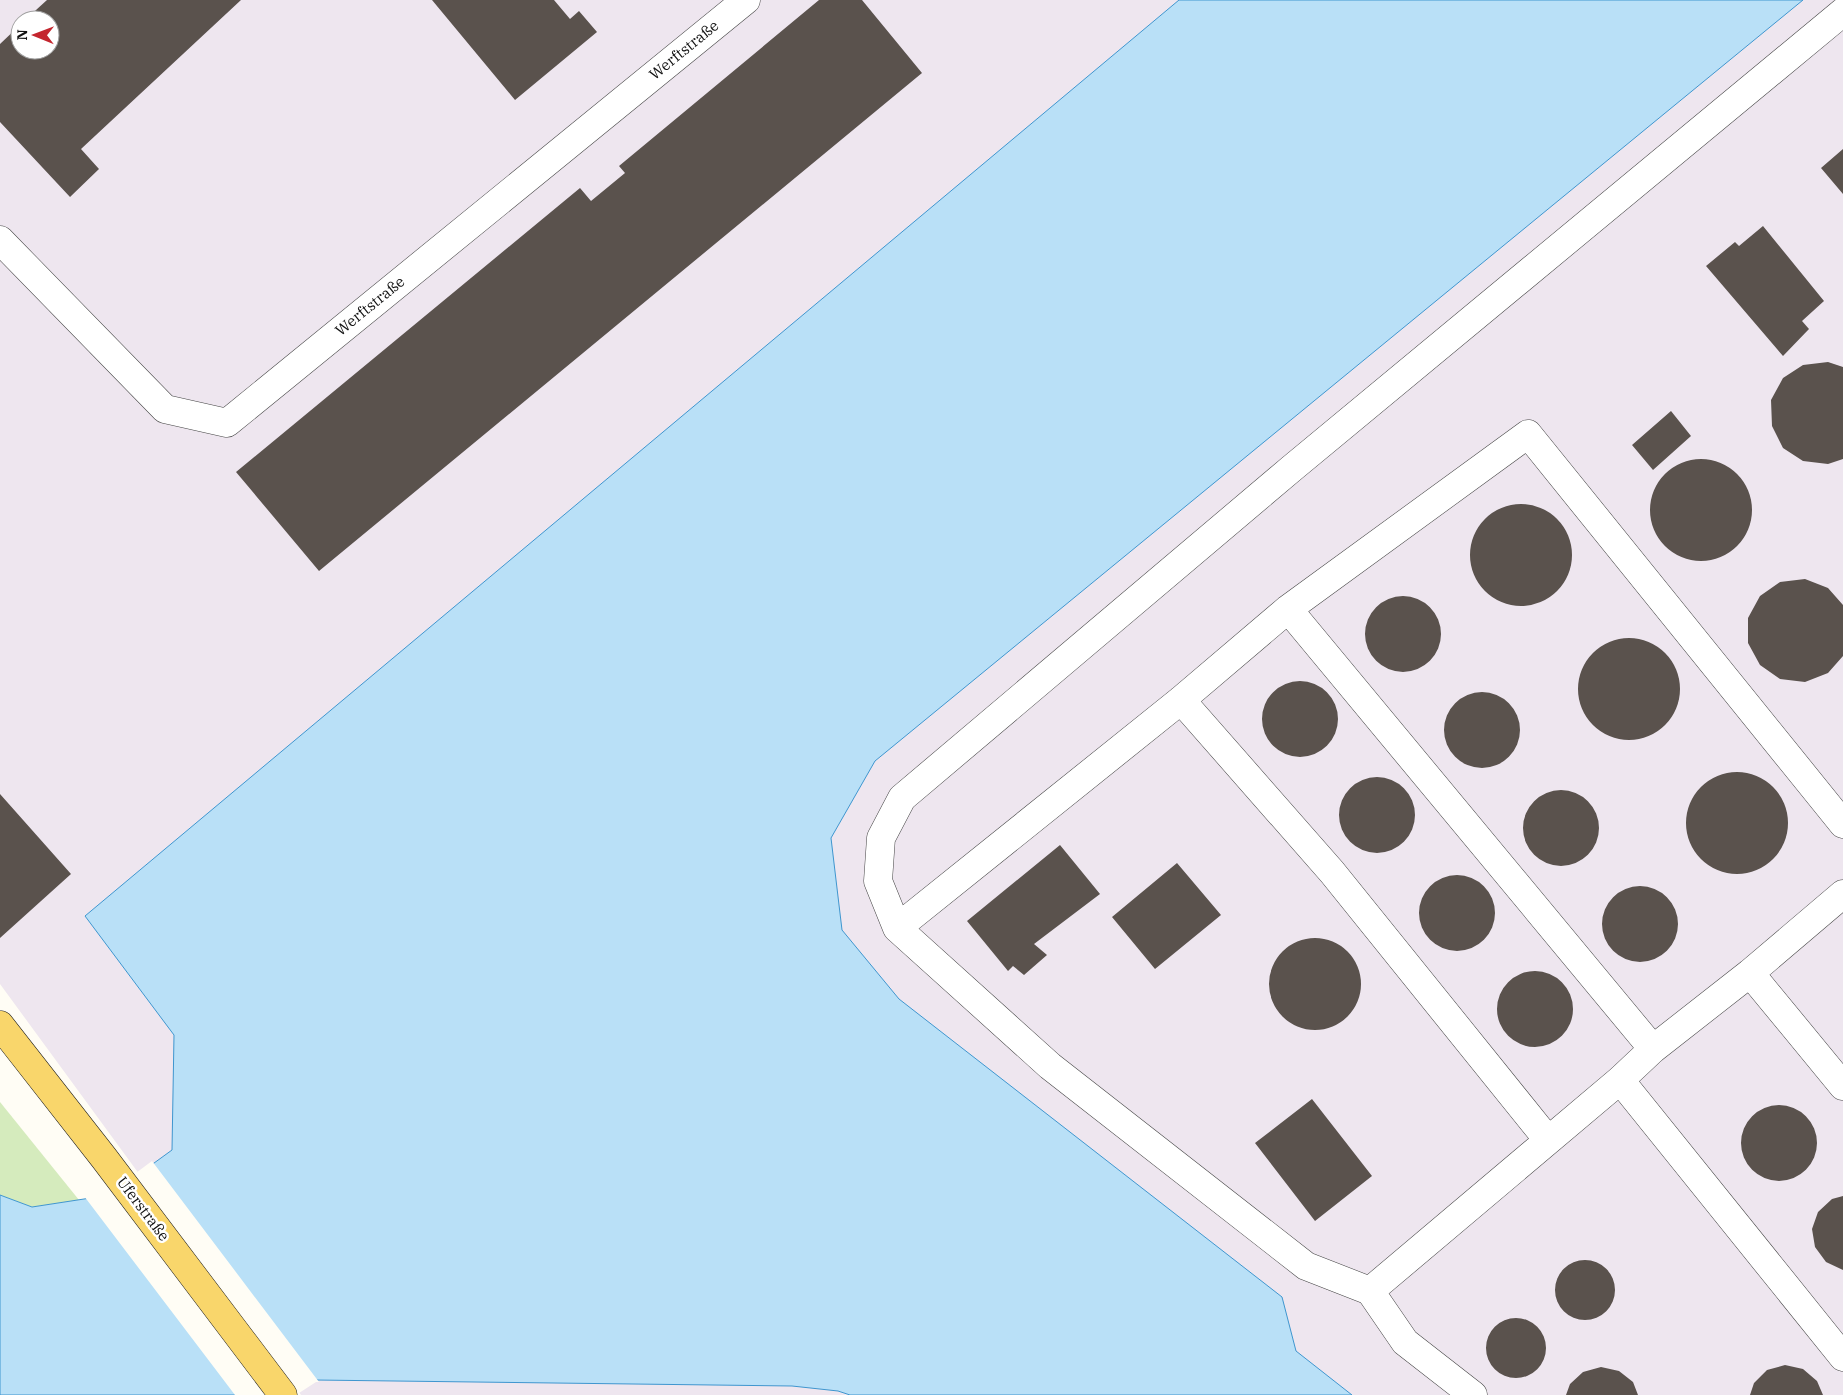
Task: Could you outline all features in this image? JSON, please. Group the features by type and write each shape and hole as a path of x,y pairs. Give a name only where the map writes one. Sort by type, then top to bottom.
{"main road":[{"name":"Uferstraße","path":"0,1025 104,1158 283,1395"}],"street":[{"name":"Werftstraße","path":"0,240 165,409 227,423 746,0"},
{"path":"1473,1395 1405,1342 1370,1291 1306,1266 1298,1260 1050,1066 897,928 878,881 881,838 902,798 1291,469 1843,12"},
{"path":"897,928 1181,700 1288,609 1528,434 1843,824"},
{"path":"1288,609 1653,1049"},
{"path":"1181,700 1332,872 1548,1140"},
{"path":"1370,1291 1620,1080 1653,1049 1750,973 1843,894"},
{"path":"1750,973 1843,1086"},
{"path":"1620,1080 1843,1357"}],"shaded area":[{"path":"0,0 1843,0 1843,1395 301,1395 0,984"}],"green space":[{"path":"0,1102 79,1200 32,1207 0,1195"}],"water":[{"path":"1179,0 1803,0 875,761 831,838 842,930 899,999 1282,1297 1296,1351 1352,1395 850,1395 838,1391 792,1386 315,1380 292,1395 0,1395 0,1195 32,1207 110,1195 172,1150 174,1035 85,916"}],"pier":[{"path":"152,1161 319,1382 296,1395 235,1395 84,1196 109,1193"}],"building":[{"path":"47,0 241,0 81,149 99,169 70,197 0,122 0,44 10,34 10,60 60,60 60,10 36,10"},
{"path":"432,0 554,0 570,19 579,11 597,32 515,100"},
{"path":"819,0 862,0 922,73 319,571 236,472 580,188 591,201 625,173 619,166"},
{"path":"1843,149 1843,194 1821,168"},
{"path":"1763,226 1824,301 1802,321 1809,329 1783,356 1706,266 1735,242 1739,246"},
{"path":"1828,362 1843,367 1843,459 1828,464 1803,461 1783,448 1772,426 1771,400 1783,378 1803,365"},
{"path":"1671,411 1691,436 1653,470 1632,445"},
{"path":"1701,459 1720,463 1737,474 1748,491 1752,510 1748,529 1737,546 1720,557 1701,561 1682,557 1665,546 1654,529 1650,510 1654,491 1665,474 1682,463"},
{"path":"1521,504 1540,508 1557,519 1568,536 1572,555 1568,574 1557,591 1540,602 1521,606 1502,602 1485,591 1474,574 1470,555 1474,536 1485,519 1502,508"},
{"path":"1805,579 1828,588 1843,605 1843,656 1828,673 1805,682 1780,679 1760,665 1748,643 1748,618 1760,596 1780,582"},
{"path":"1403,596 1417,599 1430,607 1438,620 1441,634 1438,648 1430,661 1417,669 1403,672 1389,669 1376,661 1368,648 1365,634 1368,620 1376,607 1389,599"},
{"path":"1629,638 1648,642 1665,653 1676,670 1680,689 1676,708 1665,725 1648,736 1629,740 1610,736 1593,725 1582,708 1578,689 1582,670 1593,653 1610,642"},
{"path":"1300,681 1314,684 1327,692 1335,705 1338,719 1335,733 1327,746 1314,754 1300,757 1286,754 1273,746 1265,733 1262,719 1265,705 1273,692 1286,684"},
{"path":"1482,692 1496,695 1509,703 1517,716 1520,730 1517,744 1509,757 1496,765 1482,768 1468,765 1455,757 1447,744 1444,730 1447,716 1455,703 1468,695"},
{"path":"1737,772 1756,776 1773,787 1784,804 1788,823 1784,842 1773,859 1756,870 1737,874 1718,870 1701,859 1690,842 1686,823 1690,804 1701,787 1718,776"},
{"path":"1377,777 1391,780 1404,788 1412,801 1415,815 1412,829 1404,842 1391,850 1377,853 1363,850 1350,842 1342,829 1339,815 1342,801 1350,788 1363,780"},
{"path":"1561,790 1575,793 1588,801 1596,814 1599,828 1596,842 1588,855 1575,863 1561,866 1547,863 1534,855 1526,842 1523,828 1526,814 1534,801 1547,793"},
{"path":"0,794 71,874 0,938"},
{"path":"1060,845 1100,894 1034,944 1047,955 1024,975 1013,966 1008,971 967,921"},
{"path":"1177,863 1221,915 1155,969 1112,917"},
{"path":"1457,875 1471,878 1484,886 1492,899 1495,913 1492,927 1484,940 1471,948 1457,951 1443,948 1430,940 1422,927 1419,913 1422,899 1430,886 1443,878"},
{"path":"1640,886 1654,889 1667,897 1675,910 1678,924 1675,938 1667,951 1654,959 1640,962 1626,959 1613,951 1605,938 1602,924 1605,910 1613,897 1626,889"},
{"path":"1315,938 1332,942 1347,952 1357,967 1361,984 1357,1001 1347,1016 1332,1026 1315,1030 1298,1026 1283,1016 1273,1001 1269,984 1273,967 1283,952 1298,942"},
{"path":"1535,971 1549,974 1562,982 1570,995 1573,1009 1570,1023 1562,1036 1549,1044 1535,1047 1521,1044 1508,1036 1500,1023 1497,1009 1500,995 1508,982 1521,974"},
{"path":"1312,1099 1372,1176 1315,1221 1255,1143"},
{"path":"1779,1105 1793,1108 1806,1116 1814,1129 1817,1143 1814,1157 1806,1170 1793,1178 1779,1181 1765,1178 1752,1170 1744,1157 1741,1143 1744,1129 1752,1116 1765,1108"},
{"path":"1843,1196 1843,1270 1826,1262 1815,1247 1812,1229 1818,1212 1832,1199"},
{"path":"1585,1260 1597,1262 1610,1273 1615,1290 1613,1302 1602,1315 1585,1320 1573,1318 1560,1307 1555,1290 1557,1278 1568,1265"},
{"path":"1510,1318 1522,1318 1533,1323 1541,1331 1546,1342 1544,1360 1533,1373 1522,1378 1510,1378 1499,1373 1491,1365 1486,1354 1486,1342 1491,1331 1499,1323"},
{"path":"1785,1365 1803,1369 1817,1381 1823,1395 1750,1395 1754,1383 1767,1370"},
{"path":"1601,1367 1619,1371 1633,1382 1638,1395 1566,1395 1570,1384 1583,1372"}]}
